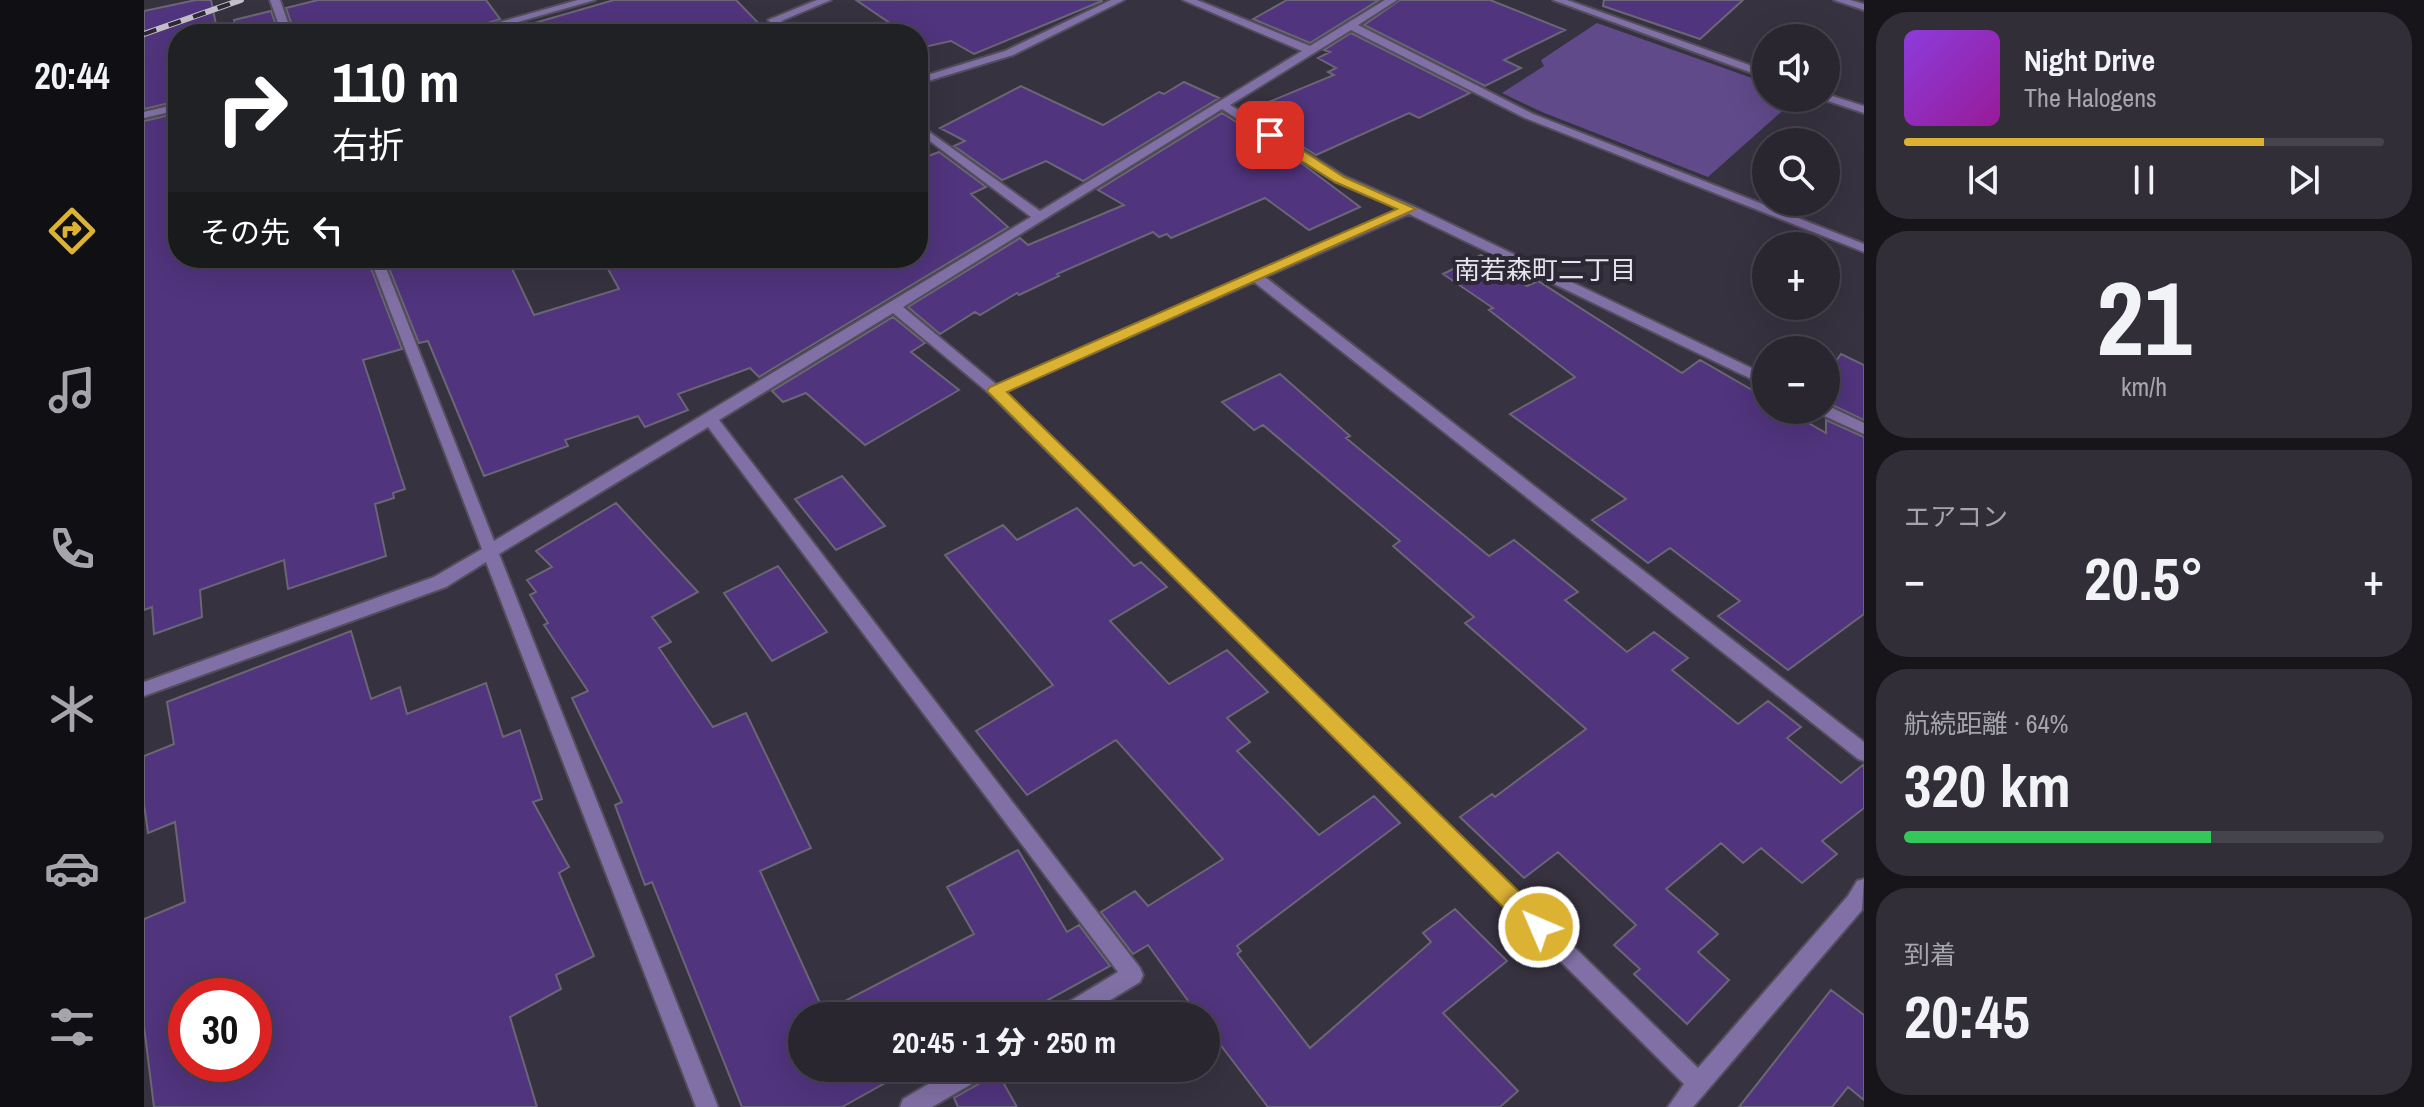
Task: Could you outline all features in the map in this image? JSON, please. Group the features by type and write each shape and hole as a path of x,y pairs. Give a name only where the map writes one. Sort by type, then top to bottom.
{"street":[{"path":"275,0 283,24"},
{"path":"500,24 590,0"},
{"path":"778,24 773,20 826,0"},
{"path":"928,78 1009,53 1119,0"},
{"path":"1188,0 1312,51"},
{"path":"144,689 440,582 1041,218 1392,0"},
{"path":"1558,0 1752,70"},
{"path":"1839,0 1864,7"},
{"path":"1351,26 1529,116 1864,248"},
{"path":"1840,102 1864,110"},
{"path":"1223,105 1340,179 1409,209 1752,374"},
{"path":"144,115 168,109"},
{"path":"928,134 1041,218"},
{"path":"995,391 1409,209"},
{"path":"380,268 707,1107"},
{"path":"1255,276 1864,753"},
{"path":"894,307 995,391 1698,1083"},
{"path":"1840,417 1864,429"},
{"path":"710,419 1133,975 1088,1002"},
{"path":"1679,1107 1861,900"},
{"path":"911,1107 953,1082"}],"shaded area":[{"path":"1597,23 1752,78 1752,112 1781,112 1763,128 1752,128 1752,138 1708,177 1542,112 1502,93 1544,66 1541,60"}],"building":[{"path":"196,0 211,0 216,24 168,24 168,103 144,109 144,11"},
{"path":"318,0 486,0 500,19 485,24 292,24 286,8"},
{"path":"614,0 736,0 759,24 531,24"},
{"path":"856,0 1102,0 974,54 951,41 928,46 928,24 891,24"},
{"path":"1287,0 1379,0 1310,43 1253,19"},
{"path":"1400,0 1490,0 1565,30 1504,60 1521,68 1485,86 1364,25"},
{"path":"1604,0 1743,0 1700,39 1603,6"},
{"path":"271,11 276,24 235,24 234,20"},
{"path":"1351,33 1470,93 1419,118 1409,113 1316,155 1242,109 1247,111 1334,75 1328,72 1336,68 1318,58 1330,52 1324,50"},
{"path":"1184,82 1219,98 1083,181 1046,161 1002,180 954,146 965,141 940,128 1021,86 1103,125 1159,92 1164,94"},
{"path":"1222,113 1300,162 1360,207 1309,230 1265,198 1171,238 1167,234 1159,237 1153,232 1057,274 1059,276 1019,295 1017,293 980,315 975,312 940,334 908,307 1020,238 1028,245 1124,205 1098,190"},
{"path":"168,115 168,268 371,268 402,349 363,360 405,489 393,493 394,498 375,504 386,556 288,589 284,560 200,590 202,617 154,634 152,607 144,610 144,121"},
{"path":"939,152 986,187 971,194 1008,227 759,377 750,368 678,394 688,410 645,427 638,416 565,440 568,446 484,476 428,341 419,343 389,268 512,268 534,315 619,289 607,268 928,268 928,156"},
{"path":"1481,255 1527,286 1538,281 1682,373 1700,360 1752,390 1752,424 1810,424 1826,433 1826,424 1835,424 1864,437 1864,614 1788,670 1718,616 1740,601 1670,548 1648,563 1592,520 1626,499 1510,414 1575,377 1489,310 1493,308 1443,274"},
{"path":"893,317 925,343 911,352 959,390 865,445 806,393 783,402 772,391"},
{"path":"1840,355 1864,365 1864,420 1840,409"},
{"path":"1280,374 1350,436 1346,438 1489,556 1514,540 1578,592 1565,600 1627,652 1654,632 1688,658 1672,670 1738,724 1768,701 1801,727 1787,738 1841,783 1864,764 1864,808 1822,841 1837,854 1802,883 1761,848 1743,863 1721,843 1666,889 1718,934 1698,952 1729,980 1687,1024 1634,974 1640,969 1614,945 1636,925 1558,852 1524,878 1460,817 1492,794 1495,797 1586,729 1465,623 1474,617 1393,546 1400,541 1263,425 1254,430 1222,402"},
{"path":"842,476 885,526 836,550 795,499"},
{"path":"616,503 698,592 652,617 671,642 659,648 713,727 746,713 811,848 760,871 819,1002 788,1002 788,1082 887,1082 842,1107 742,1107 652,882 645,885 615,805 622,802 572,698 588,691 544,625 548,623 530,595 536,592 527,580 552,567 536,551"},
{"path":"1077,508 1134,566 1141,562 1167,587 1110,621 1169,684 1227,650 1268,692 1227,718 1250,742 1237,751 1319,835 1374,796 1400,823 1237,946 1241,951 1237,954 1310,1048 1431,942 1423,933 1455,909 1507,961 1443,1013 1518,1091 1500,1107 1268,1107 1220,1044 1220,1002 1189,1002 1148,945 1133,954 1101,912 1135,891 1148,906 1223,859 1116,740 1027,795 976,731 1053,685 945,555 1003,525 1017,540"},
{"path":"778,566 827,632 772,661 724,593"},
{"path":"351,631 371,699 400,687 407,714 486,683 503,737 520,730 542,799 533,802 569,867 559,873 594,956 556,975 561,989 510,1017 537,1107 154,1107 144,1026 144,919 185,902 175,822 148,833 144,804 144,756 174,744 167,702"},
{"path":"1018,850 1067,932 1079,925 1110,966 1044,1002 843,1002 974,934 947,887"},
{"path":"1831,990 1864,1015 1864,1100 1848,1087 1832,1107 1739,1107"},
{"path":"982,1082 1003,1082 1017,1107 958,1107 954,1098"}],"railway":[{"path":"173,24 241,0"},
{"path":"144,34 168,26"}],"district":[{"name":"南若森町二丁目","path":"1545,269"}],"route":[{"path":"1270,135 1340,179 1409,209 995,391 1539,927"}]}
